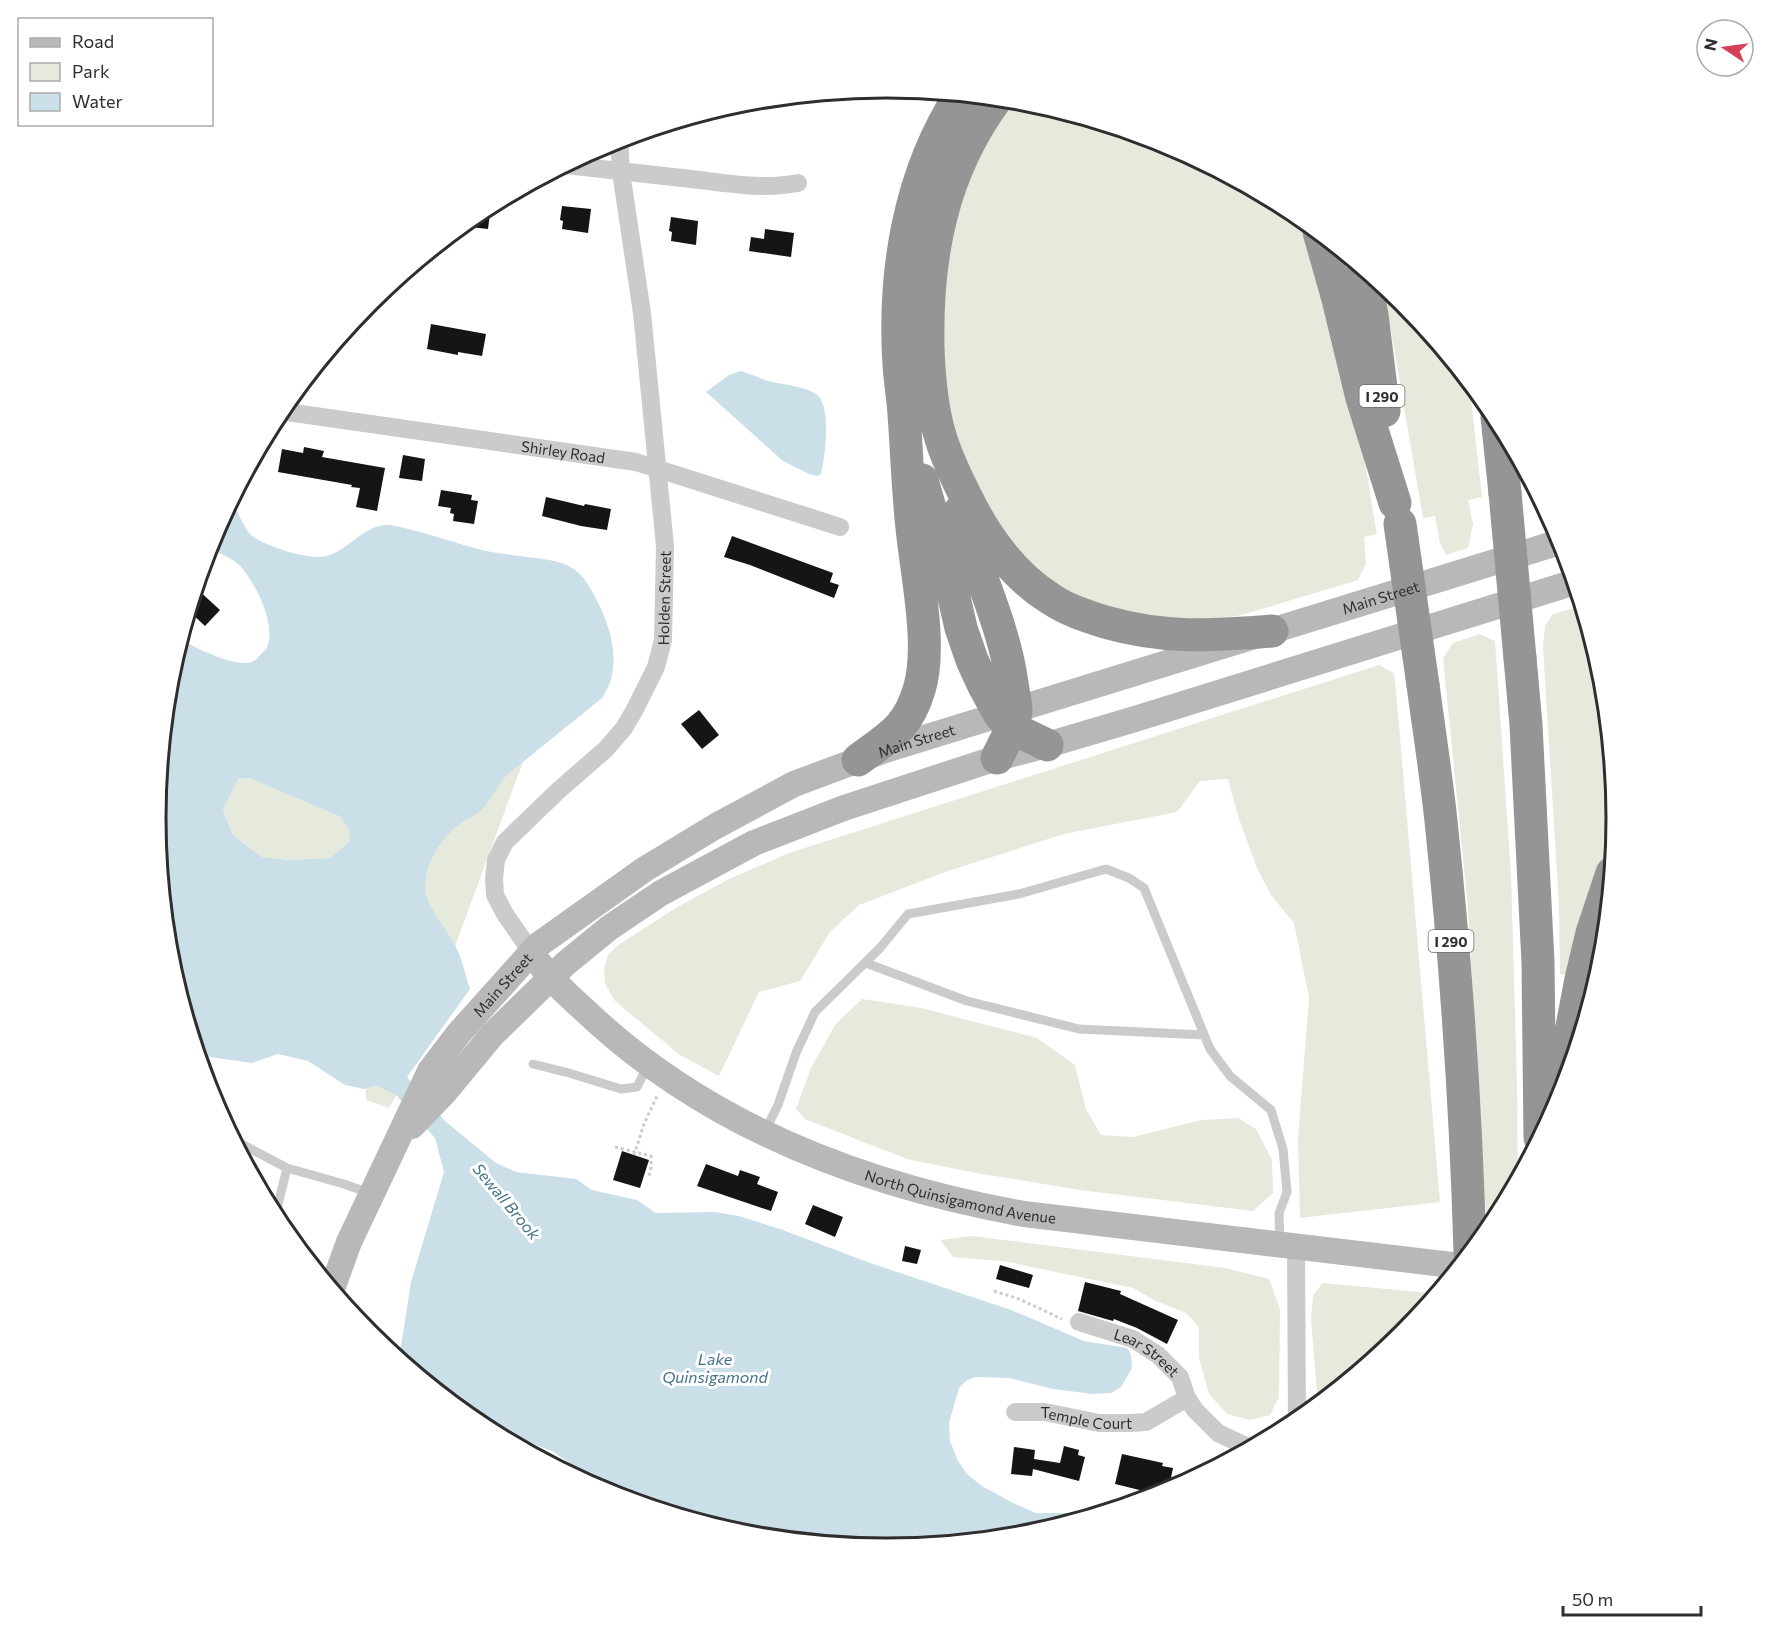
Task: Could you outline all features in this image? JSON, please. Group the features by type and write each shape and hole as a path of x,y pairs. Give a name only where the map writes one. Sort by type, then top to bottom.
{"highway":[{"path":"956,101 931,148 906,236 900,273 899,325 899,365 903,396 912,446 948,570 961,628 972,660 984,686 1009,718 1047,745"},
{"path":"992,106 975,130 948,189 933,254 927,304 929,377 934,412 968,541 1010,664 1009,718 997,758"},
{"path":"1323,244 1362,398 1397,513"},
{"name":"I 290","path":"1365,279 1372,315 1440,819 1453,954 1470,1241"},
{"path":"858,760 898,730 906,721 915,702 923,673 925,649 912,531 903,396"},
{"path":"1499,440 1526,725 1538,962 1540,1122"},
{"path":"943,445 973,512 997,548 1012,568 1059,604 1086,616 1132,629 1158,633 1192,636 1272,631"},
{"path":"1566,1057 1581,979 1602,904"}],"main road":[{"name":"Main Street","path":"335,1281 349,1242 430,1071 465,1025 538,945 635,876 716,826 795,784 885,750 1009,718 1272,631 1553,544"},
{"name":"Main Street","path":"399,1140 444,1093 492,1035 550,978 609,928 661,893 754,843 844,808 997,758 1047,745 1568,584"},
{"name":"North Quinsigamond Avenue","path":"532,953 550,978 615,1038 649,1063 723,1111 764,1132 847,1168 910,1189 968,1204 1023,1214 1451,1265"}],"street":[{"name":"Holden Street","path":"532,953 495,895 496,860 505,842 606,749 624,728 656,667 663,640 665,546 642,313 620,149"},
{"path":"579,167 746,186 777,187 798,183"},
{"name":"Shirley Road","path":"291,413 636,462 840,527"},
{"path":"1288,1246 1295,1411"},
{"name":"Lear Street","path":"1078,1322 1133,1340 1158,1355 1180,1377 1187,1398 1195,1410 1218,1433 1242,1445"},
{"name":"Temple Court","path":"1015,1412 1045,1412 1099,1423 1146,1422 1187,1398"}],"lane":[{"path":"764,1132 778,1105 796,1053 815,1012 866,963 908,914 1019,894 1106,869 1129,878 1144,888 1210,1050 1230,1076 1271,1110 1283,1149 1287,1192 1279,1213 1288,1246"},
{"path":"866,963 967,1001 1079,1029 1204,1035"},
{"path":"533,1064 568,1072 621,1089 637,1087 649,1063"},
{"path":"245,1146 287,1168 371,1194"},
{"path":"278,1204 287,1168"}],"path":[{"path":"635,1154 644,1124 657,1096"},
{"path":"615,1147 635,1154 651,1156 649,1176"},
{"path":"994,1291 1070,1322 1078,1322"}],"green space":[{"path":"999,107 1073,122 1162,152 1205,172 1247,194 1310,235 1360,430 1377,534 1364,537 1366,564 1358,580 1242,615 1207,621 1164,622 1071,600 1020,565 964,482 934,332 970,151"},
{"path":"1386,299 1428,343 1471,397 1482,497 1468,500 1473,524 1468,548 1446,555 1440,543 1435,516 1423,518"},
{"path":"1575,608 1582,632 1601,724 1607,818 1605,855 1595,877 1566,975 1560,974 1559,905 1543,648 1545,626 1553,614"},
{"path":"1480,634 1495,641 1511,874 1518,1164 1486,1218 1468,908 1443,658 1453,643"},
{"path":"1379,665 1394,673 1440,1202 1300,1218 1298,1138 1309,998 1294,923 1271,895 1257,868 1238,816 1228,779 1200,781 1177,812 1064,834 948,871 859,905 830,932 800,981 759,992 719,1076 680,1055 614,1000 605,983 604,969 608,955 617,946 674,909 729,879 789,853"},
{"path":"538,721 407,1077 389,1108 366,1100 365,1061 418,857"},
{"path":"249,778 341,817 350,832 350,842 330,858 290,860 262,857 233,835 223,810 238,779"},
{"path":"862,999 921,1008 1037,1038 1075,1065 1086,1109 1101,1135 1133,1137 1201,1120 1238,1118 1256,1129 1272,1160 1273,1193 1253,1211 1080,1190 907,1159 805,1119 796,1109 811,1068 835,1025"},
{"path":"972,1236 1225,1268 1269,1279 1280,1309 1279,1397 1270,1415 1250,1420 1227,1414 1209,1394 1199,1358 1199,1327 1186,1313 1156,1301 1133,1288 1003,1261 953,1257 940,1240"},
{"path":"1323,1283 1428,1293 1362,1360 1317,1396 1311,1319 1313,1295"}],"water":[{"path":"741,371 772,382 806,389 816,394 821,400 826,419 826,432 821,474 817,476 809,474 783,461 706,392 729,375"},
{"name":"Lake Quinsigamond","path":"236,509 253,537 274,547 306,556 330,555 373,528 390,525 482,550 557,562 571,567 581,575 600,607 610,633 614,660 609,686 602,698 507,775 483,808 449,834 431,860 425,881 428,901 452,939 462,961 470,989 407,1077 445,1121 496,1163 516,1172 576,1179 592,1190 637,1200 656,1213 715,1212 739,1216 1011,1310 1084,1341 1127,1348 1131,1355 1132,1368 1121,1387 1111,1393 1093,1394 1053,1389 1009,1378 975,1377 966,1381 959,1388 949,1423 950,1441 958,1461 967,1474 982,1486 1036,1513 1073,1514 1027,1525 981,1532 934,1537 886,1538 839,1537 792,1532 746,1525 700,1514 611,1484 572,1466 552,1451 524,1441 448,1390 400,1350 411,1282 444,1172 435,1138 396,1095 375,1085 364,1089 345,1085 308,1061 278,1054 252,1063 210,1057 204,1050 180,959 172,912 166,818 172,724 188,643 221,658 246,663 255,660 265,650 269,638 267,616 258,593 246,573 229,558 217,552","holes":["249,778 341,817 350,832 349,842 330,858 290,860 262,857 233,835 223,810 238,779"]}],"building":[{"path":"562,206 591,209 588,233 562,229 563,221 560,220"},
{"path":"490,217 488,229 474,227"},
{"path":"671,217 698,221 696,245 671,241 672,232 669,231"},
{"path":"765,229 794,233 791,257 749,251 751,237 764,239"},
{"path":"431,324 486,334 482,356 458,352 458,355 427,349"},
{"path":"304,447 324,451 322,457 385,468 377,511 356,507 360,488 278,472 282,449 303,453"},
{"path":"403,455 425,459 422,481 399,478"},
{"path":"441,490 472,495 471,500 478,501 474,524 453,521 454,514 450,513 451,508 438,506"},
{"path":"546,497 584,506 585,504 611,509 607,530 542,516"},
{"path":"732,536 833,573 830,582 839,585 834,598 724,557"},
{"path":"202,593 220,610 205,626 195,617"},
{"path":"699,710 719,735 702,749 681,724"},
{"path":"622,1151 649,1160 640,1188 613,1180"},
{"path":"706,1164 738,1176 740,1170 760,1177 757,1184 778,1192 771,1211 697,1186"},
{"path":"813,1205 843,1217 835,1237 805,1224"},
{"path":"905,1246 921,1250 917,1264 902,1261"},
{"path":"1000,1265 1033,1275 1029,1288 996,1279"},
{"path":"1085,1282 1121,1291 1120,1294 1178,1320 1167,1344 1114,1319 1113,1321 1078,1311"},
{"path":"1064,1446 1079,1450 1078,1455 1085,1457 1079,1481 1033,1469 1032,1476 1011,1474 1014,1447 1035,1450 1034,1459 1060,1463"},
{"path":"1122,1454 1163,1463 1162,1466 1173,1468 1171,1480 1143,1491 1115,1484"}],"water label":[{"name":"Sewall Brook","path":"507,1201"}]}
